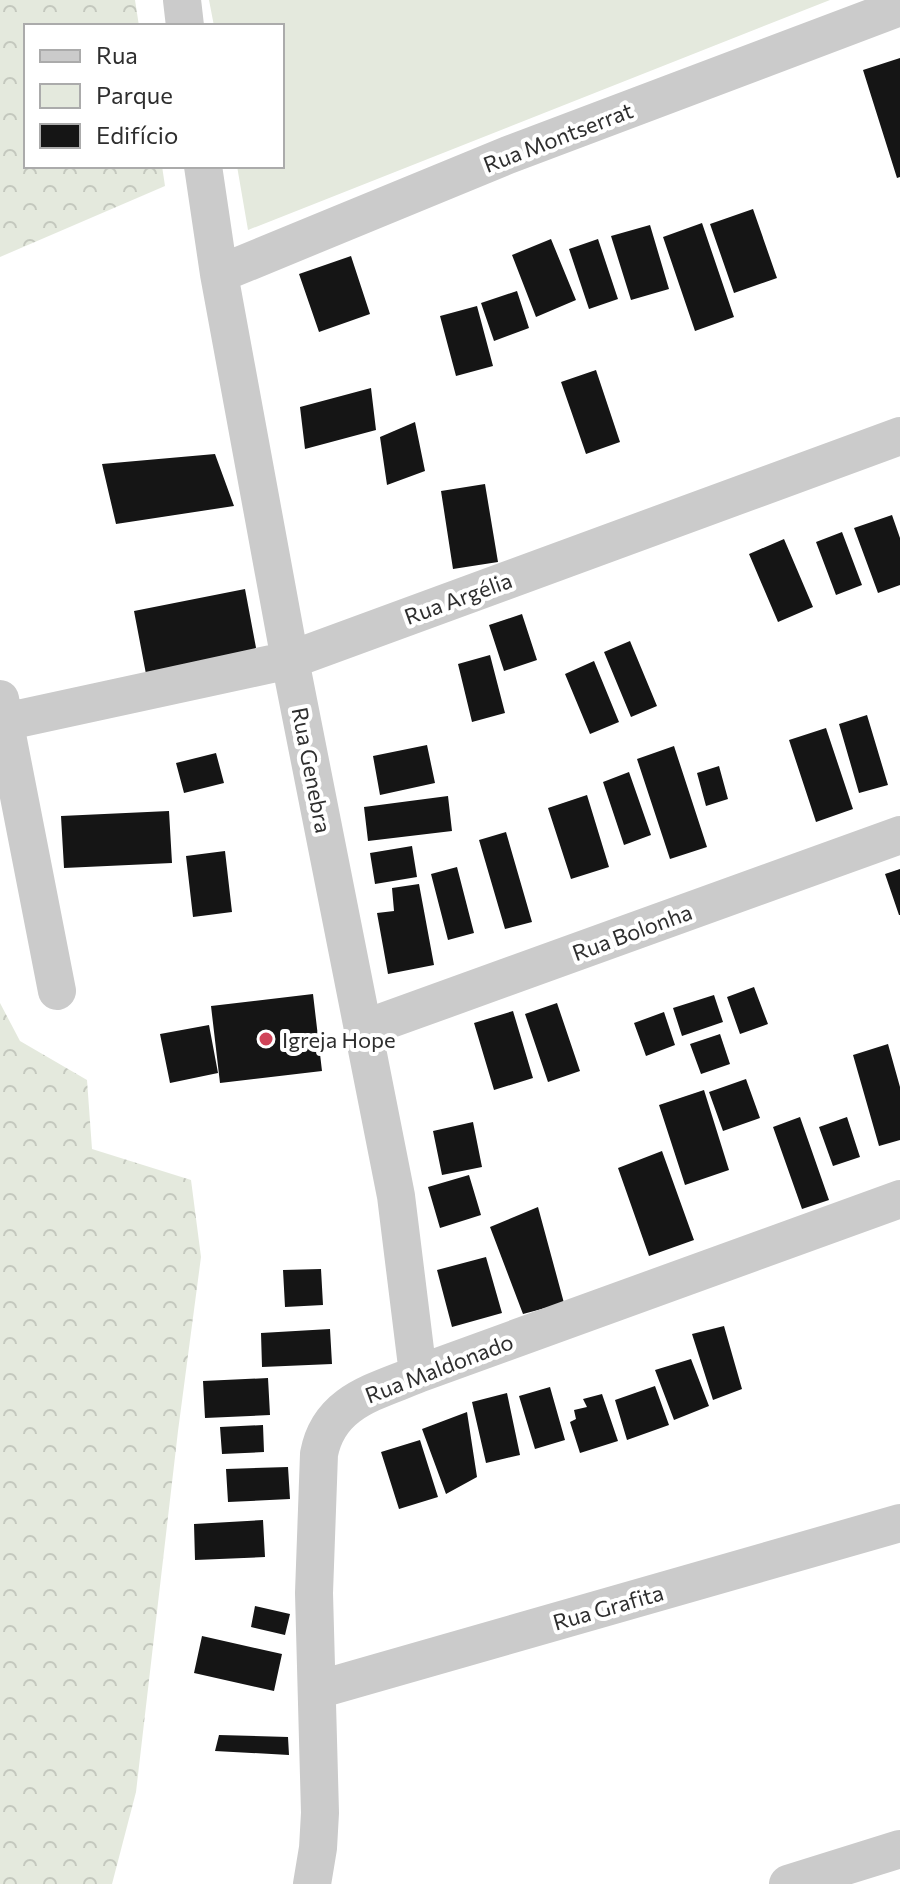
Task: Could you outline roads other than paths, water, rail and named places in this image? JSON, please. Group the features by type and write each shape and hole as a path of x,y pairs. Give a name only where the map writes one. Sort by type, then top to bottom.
{"street":[{"path":"182,0 185,24"},
{"name":"Rua Montserrat","path":"219,274 508,155 900,7"},
{"name":"Rua Genebra","path":"203,168 219,274 290,660 396,1196 418,1374"},
{"name":"Rua Argélia","path":"2,710 290,660 900,436"},
{"path":"2,710 57,991"},
{"name":"Rua Bolonha","path":"363,1029 900,835"},
{"name":"Rua Maldonado","path":"312,1884 320,1813 314,1593 319,1454 328,1424 354,1401 418,1374 899,1202"},
{"name":"Rua Grafita","path":"317,1690 900,1523"},
{"path":"788,1884 900,1849"}],"place":[{"name":"Igreja Hope","path":"266,1039"}]}
